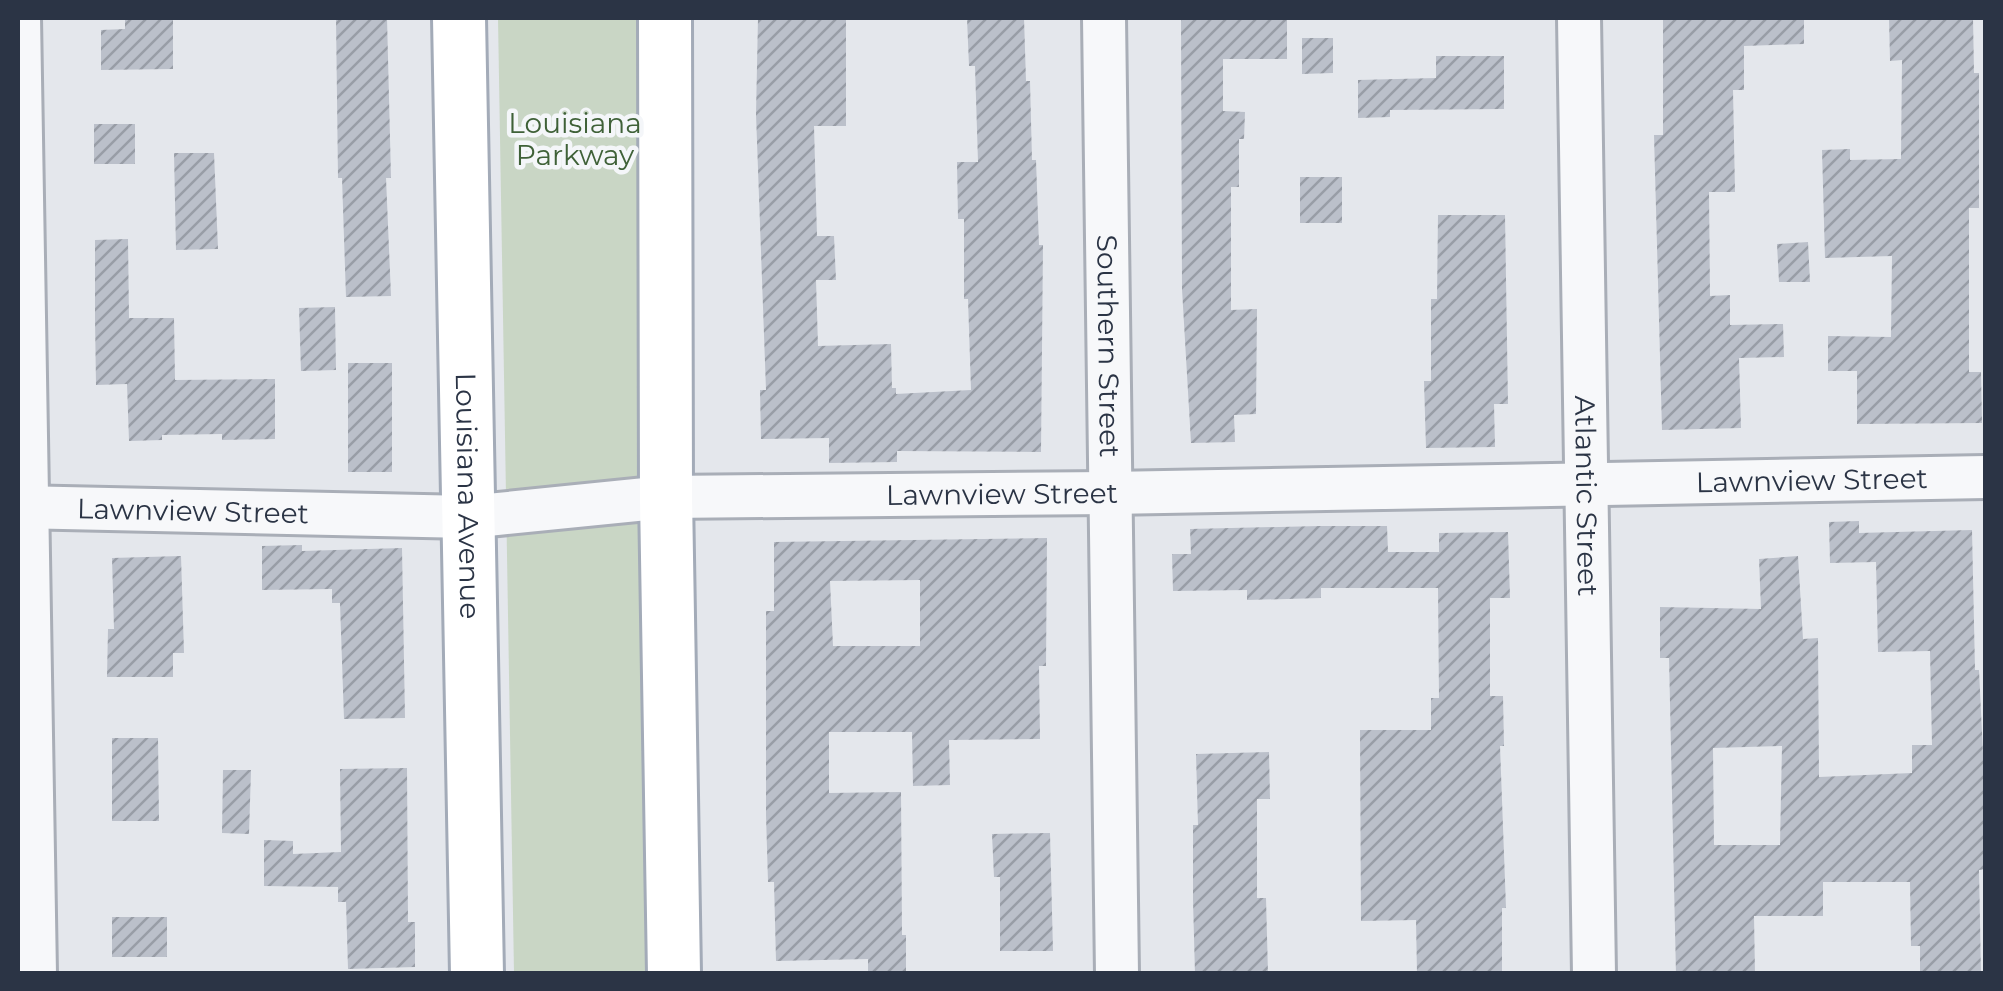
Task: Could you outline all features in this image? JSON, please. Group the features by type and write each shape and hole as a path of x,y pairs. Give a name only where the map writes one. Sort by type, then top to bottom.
{"main road":[{"name":"Louisiana Avenue","path":"459,18 476,974"},
{"path":"665,18 666,497 674,974"}],"street":[{"path":"19,18 22,507 35,974"},
{"name":"Southern Street","path":"1104,18 1117,974"},
{"name":"Atlantic Street","path":"1579,18 1594,974"},
{"name":"Lawnview Street","path":"22,507 468,517 666,497 1986,478"}],"green space":[{"name":"Louisiana Parkway","path":"498,18 648,18 663,973 514,973"}],"building":[{"path":"125,18 173,18 173,69 101,70 101,30 125,29"},
{"path":"336,18 387,18 391,178 386,178 391,296 346,297 342,178 338,178"},
{"path":"758,18 846,18 846,126 814,126 817,236 834,236 836,280 816,280 818,346 891,344 892,388 896,388 896,394 971,390 968,299 964,299 964,219 958,219 957,162 978,162 975,66 969,66 967,18 1024,18 1039,245 1043,245 1041,452 897,451 897,462 829,463 829,438 761,439 760,390 766,390 756,114"},
{"path":"1181,18 1287,18 1287,59 1223,59 1223,111 1245,112 1244,139 1239,139 1239,187 1231,187 1231,310 1257,309 1256,414 1234,415 1235,442 1191,443 1182,289"},
{"path":"1663,18 1804,18 1804,44 1744,46 1744,90 1733,90 1735,192 1709,192 1710,296 1730,295 1730,325 1783,324 1784,357 1739,358 1741,428 1662,430 1654,135 1663,135"},
{"path":"1889,18 1973,18 1974,73 1979,73 1979,208 1969,208 1969,372 1981,372 1982,423 1857,424 1857,371 1828,371 1828,336 1891,337 1892,256 1825,258 1822,150 1850,149 1850,160 1901,159 1902,60 1890,61"},
{"path":"1302,38 1333,38 1333,73 1302,74"},
{"path":"1436,56 1504,56 1504,109 1390,110 1390,117 1358,118 1358,80 1436,78"},
{"path":"94,124 135,124 135,164 94,164"},
{"path":"174,153 214,153 218,249 176,250"},
{"path":"1300,177 1342,177 1342,223 1300,223"},
{"path":"1438,215 1505,215 1508,404 1494,404 1495,447 1426,448 1424,381 1431,381 1431,299 1437,299"},
{"path":"128,239 129,318 174,318 175,380 275,379 275,439 222,440 222,434 162,435 162,440 129,441 127,384 96,385 95,319 95,240"},
{"path":"1808,242 1810,282 1779,282 1777,244"},
{"path":"335,307 336,370 301,371 299,308"},
{"path":"348,363 392,363 392,472 348,472"},
{"path":"1859,521 1859,533 1972,530 1975,670 1979,670 1986,816 1986,869 1979,870 1981,974 1920,974 1920,946 1911,946 1910,882 1823,882 1823,916 1754,916 1755,974 1676,974 1669,658 1660,658 1660,607 1761,609 1759,559 1798,556 1803,639 1818,638 1819,777 1912,773 1912,745 1932,745 1930,651 1878,652 1876,562 1830,563 1829,522","holes":["1782,746 1780,845 1714,845 1713,748"]},
{"path":"1387,526 1388,552 1439,552 1439,533 1508,532 1510,598 1490,598 1490,696 1503,696 1504,746 1500,746 1506,908 1502,908 1502,974 1417,974 1416,920 1361,921 1360,730 1431,730 1431,698 1439,698 1438,588 1321,588 1321,598 1247,600 1247,590 1173,591 1172,554 1191,554 1190,529"},
{"path":"1047,538 1046,666 1039,666 1040,739 949,740 950,785 913,786 912,732 829,732 829,793 901,792 906,972 868,972 868,959 776,961 774,882 768,882 766,815 766,611 774,611 774,542","holes":["920,580 920,646 833,646 830,581"]},
{"path":"302,545 302,551 402,548 405,718 344,719 340,603 332,603 332,589 262,590 262,546"},
{"path":"181,556 184,653 173,653 173,677 107,677 108,629 114,629 112,558"},
{"path":"112,738 158,738 159,821 112,821"},
{"path":"1269,752 1270,799 1257,799 1257,898 1266,898 1268,974 1195,974 1196,754"},
{"path":"407,768 408,922 415,922 415,967 348,969 346,902 338,902 338,887 264,886 264,840 293,841 293,854 341,852 340,769"},
{"path":"223,770 251,770 249,834 222,833"},
{"path":"1050,833 1053,951 1000,951 1000,877 994,877 992,834"},
{"path":"112,917 167,917 167,957 112,957"}]}
